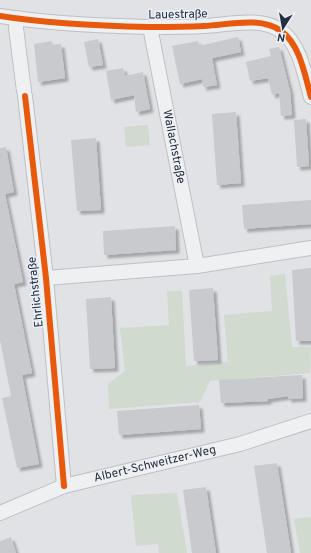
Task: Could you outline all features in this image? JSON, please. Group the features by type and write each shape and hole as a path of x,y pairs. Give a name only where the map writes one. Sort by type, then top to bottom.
{"street":[{"name":"Lauestraße","path":"0,16 52,22 150,27 250,24 274,27 283,32 296,50 311,97"},
{"name":"Ehrlichstraße","path":"17,18 16,28 46,278 64,486"},
{"name":"Wallachstraße","path":"150,27 197,266"},
{"path":"46,278 197,266 311,248"},
{"name":"Albert-Schweitzer-Weg","path":"0,513 64,486 240,444 311,422"}],"shaded area":[{"path":"148,125 150,145 126,147 124,127"},
{"path":"285,274 292,347 311,347 310,373 210,381 200,402 109,409 108,384 125,371 120,328 169,325 167,291 182,291 186,366 228,362 224,315 272,311 270,276"},
{"path":"177,493 187,553 159,553 158,544 136,546 131,495"},
{"path":"311,517 311,553 300,553 294,519"}],"building":[{"path":"238,37 241,52 212,58 217,85 203,87 202,79 180,84 172,46 198,41 199,46"},
{"path":"98,39 103,65 89,67 84,42"},
{"path":"52,41 52,45 61,44 65,78 38,82 34,44"},
{"path":"279,47 290,91 292,115 281,116 279,93 272,95 268,78 250,81 246,62 271,56 269,49"},
{"path":"123,68 125,76 143,72 150,109 136,112 134,95 111,100 106,71"},
{"path":"236,112 241,183 217,185 212,114"},
{"path":"306,119 309,166 297,167 294,120"},
{"path":"96,138 101,210 77,211 71,140"},
{"path":"6,147 14,192 5,194 23,282 14,284 32,373 22,375 39,464 17,468 2,398 11,396 0,340 0,148"},
{"path":"311,200 311,224 244,229 242,205"},
{"path":"175,226 176,250 104,255 103,231"},
{"path":"311,268 311,341 296,341 292,270"},
{"path":"213,288 218,360 194,361 189,290"},
{"path":"111,297 115,368 90,369 86,299"},
{"path":"302,375 303,398 288,399 288,396 268,399 268,401 221,403 219,380"},
{"path":"199,405 201,429 119,435 117,411"},
{"path":"277,463 291,553 267,553 254,466"},
{"path":"206,487 216,553 192,553 183,490"},
{"path":"11,537 16,553 0,553 0,541"}],"cycle path":[{"path":"0,16 55,23 130,27 190,27 244,22 273,26 281,31 293,44 301,61 311,97"},
{"path":"25,96 46,278 64,486"}]}
